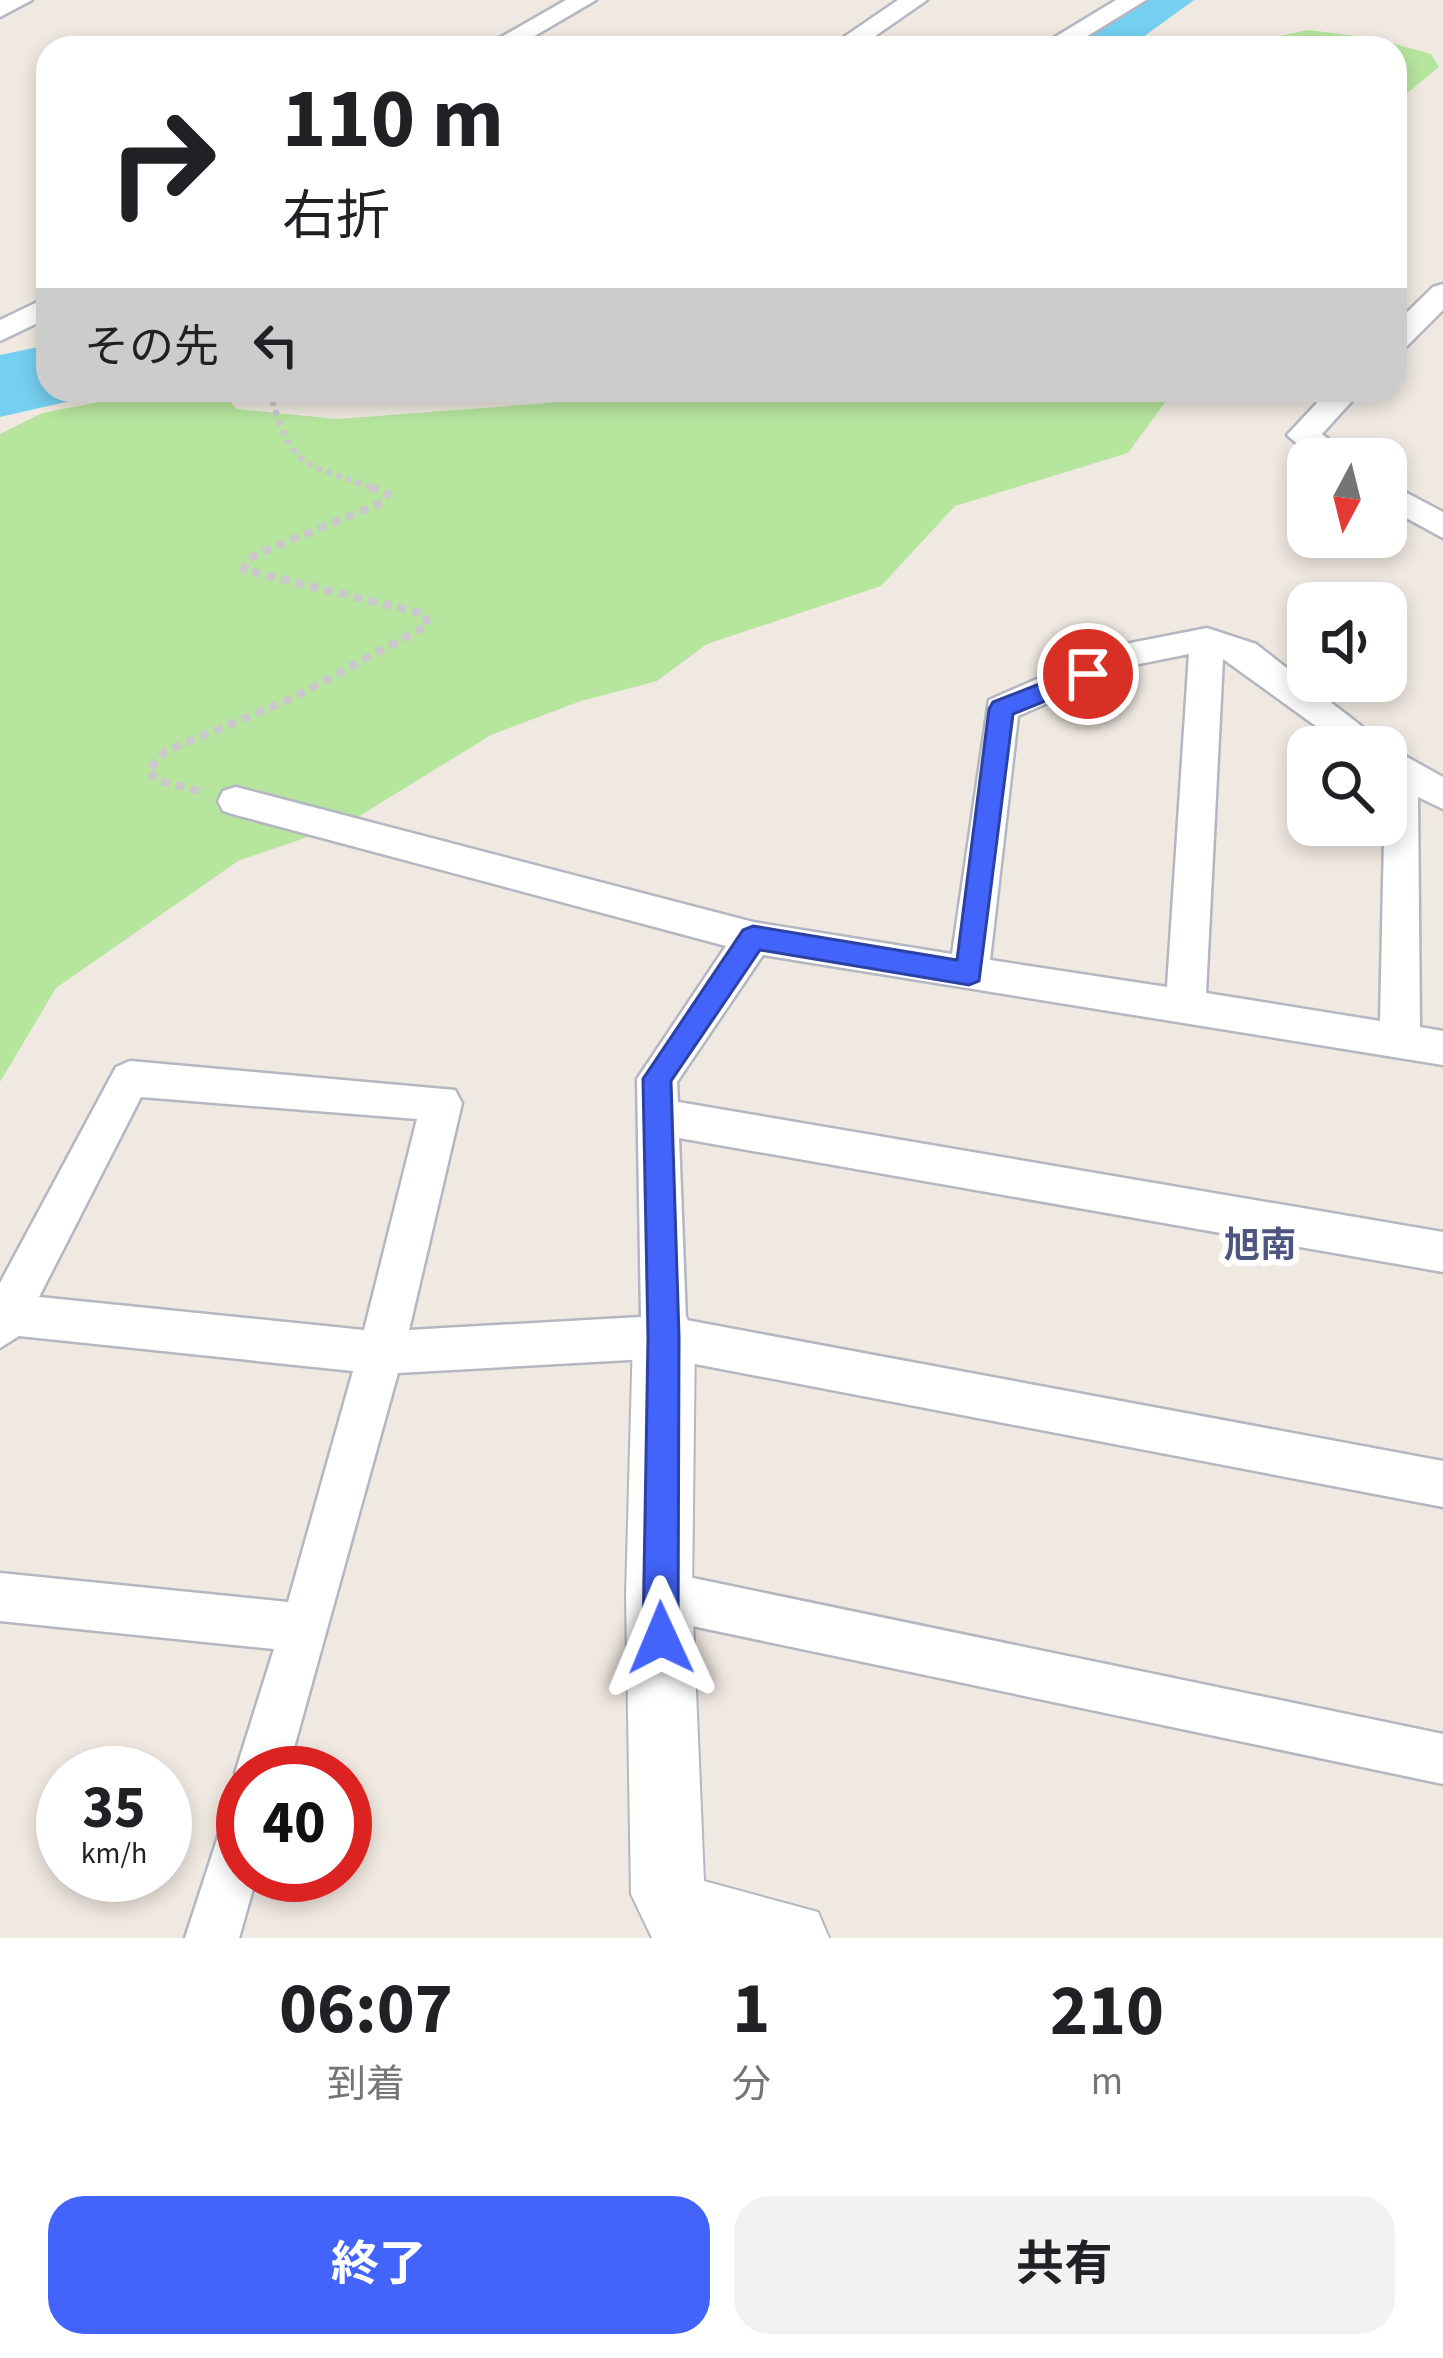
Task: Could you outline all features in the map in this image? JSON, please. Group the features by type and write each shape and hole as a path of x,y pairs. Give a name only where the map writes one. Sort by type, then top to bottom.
{"street":[{"path":"0,10 20,0"},
{"path":"517,36 584,0"},
{"path":"860,36 915,0"},
{"path":"1071,36 1134,0"},
{"path":"1407,329 1443,293"},
{"path":"0,332 36,312"},
{"path":"0,345 36,337"},
{"path":"1306,438 1302,435 1335,402"},
{"path":"1407,506 1443,527"},
{"path":"969,973 1001,709 1175,638 1207,640 1241,651 1341,726"},
{"path":"1184,1007 1207,640"},
{"path":"1407,773 1443,795"},
{"path":"236,800 753,938 1443,1048"},
{"path":"1390,846 1400,1041"},
{"path":"753,938 657,1079 664,1337 659,1595 668,1894 676,1911 792,1938"},
{"path":"269,1746 381,1353 442,1103 130,1078 3,1320 381,1353 664,1337 1443,1484"},
{"path":"657,1116 1443,1252"},
{"path":"659,1595 1443,1759"},
{"path":"0,1597 304,1628"},
{"path":"212,1938 223,1902"}],"path":[{"path":"236,800 159,781 148,771 166,751 293,698 428,625 424,614 259,578 244,570 247,560 260,553 383,502 388,494 298,460 287,450 273,402"}],"green space":[{"path":"1308,30 1357,36 1280,36"},
{"path":"1407,47 1431,54 1439,67 1407,93"},
{"path":"99,402 230,402 237,409 337,419 561,402 1165,402 1128,453 955,506 881,586 707,644 657,681 581,701 491,735 348,823 238,861 56,988 0,1082 0,434 42,413"}],"water":[{"path":"1147,0 1194,0 1144,36 1084,36"},
{"path":"36,348 36,379 0,388 0,355"}],"waterway":[{"path":"0,397 36,390"}],"district":[{"name":"旭南","path":"1260,1244"}],"route":[{"path":"661,1638 664,1337 657,1079 753,938 969,973 1001,709 1088,674"}]}
